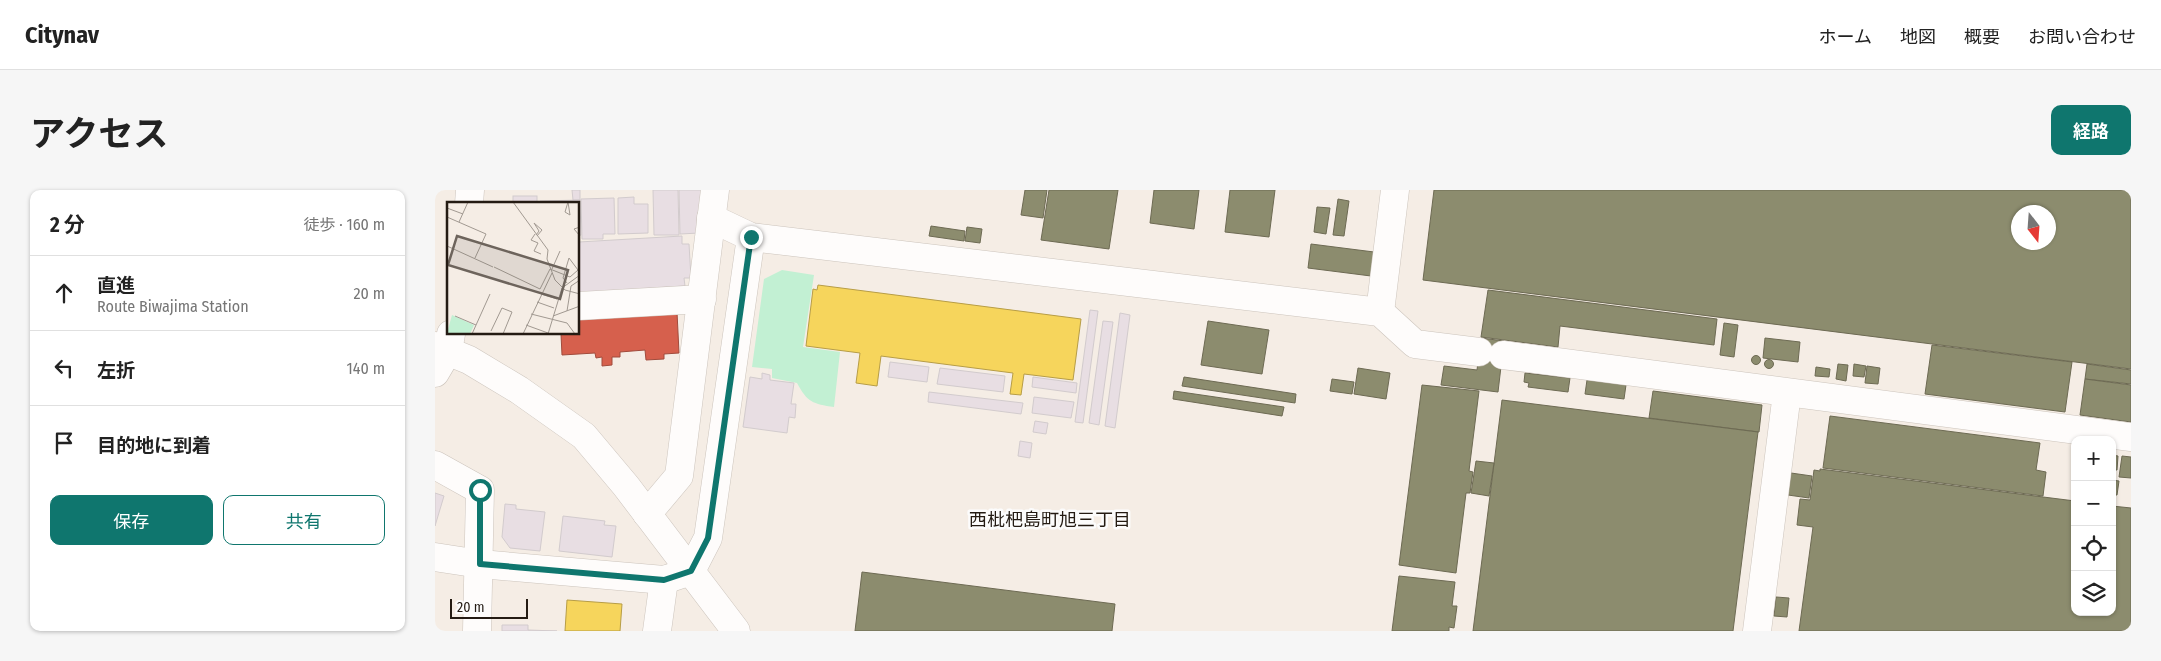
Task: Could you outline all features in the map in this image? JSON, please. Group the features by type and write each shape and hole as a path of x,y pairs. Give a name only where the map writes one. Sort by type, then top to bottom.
{"street":[{"path":"647,514 679,476 715,190"},
{"path":"1380,312 1395,190"},
{"path":"711,218 751,237 1380,312 1415,344 2131,437"},
{"path":"435,556 480,564 664,580 691,571 708,538 751,237"},
{"path":"580,306 702,299"},
{"path":"442,351 469,360 519,390 584,436 627,486 737,631"},
{"path":"1757,631 1787,392"},
{"path":"435,465 480,490 480,564 477,631"},
{"path":"657,631 664,580"}],"green space":[{"path":"782,270 814,275 803,347 840,352 834,407 811,401 797,383 772,378 772,369 752,367 764,279"}],"building: 住宅":[{"path":"818,285 1081,319 1073,380 1024,374 1021,395 1010,394 1013,373 881,356 877,386 856,383 860,353 806,346 813,289 817,290"},
{"path":"567,600 622,604 620,631 565,631"}],"building: 商業":[{"path":"677,312 679,353 664,354 664,359 646,360 645,350 620,352 620,357 612,357 612,365 602,366 602,357 596,358 595,353 562,355 561,335 580,335 580,318"}],"building: 工業":[{"path":"1025,190 1047,190 1043,218 1021,215"},
{"path":"1049,190 1118,190 1109,249 1041,240"},
{"path":"1154,190 1199,190 1194,229 1150,223"},
{"path":"1230,190 1275,190 1269,237 1225,232"},
{"path":"1434,190 2131,190 2131,369 1423,280"},
{"path":"1338,199 1349,201 1344,236 1333,235"},
{"path":"1317,207 1330,208 1326,234 1314,232"},
{"path":"931,226 965,231 964,241 929,236"},
{"path":"967,227 982,229 980,243 965,241"},
{"path":"1311,244 1374,252 1371,276 1308,268"},
{"path":"1488,290 1717,319 1714,345 1560,326 1558,347 1481,337"},
{"path":"1208,321 1269,330 1262,374 1201,365"},
{"path":"1724,323 1738,325 1734,357 1720,355"},
{"path":"1481,338 1504,341 1498,392 1441,385 1444,366 1477,370"},
{"path":"1765,338 1800,342 1798,362 1763,358"},
{"path":"1932,345 2072,362 2065,412 1925,394"},
{"path":"1756,355 1761,360 1756,365 1751,360"},
{"path":"1769,359 1774,364 1769,369 1764,364"},
{"path":"1838,364 1848,365 1846,381 1836,379"},
{"path":"1854,364 1866,366 1864,377 1853,376"},
{"path":"2087,364 2131,370 2131,384 2085,379"},
{"path":"1867,366 1880,368 1878,384 1865,383"},
{"path":"1816,367 1830,369 1829,377 1815,376"},
{"path":"1358,368 1390,373 1386,399 1354,394"},
{"path":"1525,373 1570,378 1568,392 1528,387 1529,383 1524,382"},
{"path":"1184,377 1296,394 1295,403 1182,386"},
{"path":"1332,379 1354,382 1352,394 1330,391"},
{"path":"2085,379 2131,385 2131,422 2080,415"},
{"path":"1587,380 1626,385 1624,399 1585,394"},
{"path":"1422,385 1479,391 1469,471 1473,472 1470,493 1466,493 1456,573 1399,565"},
{"path":"1174,391 1284,407 1282,416 1173,399"},
{"path":"1653,391 1762,405 1759,432 1649,418"},
{"path":"1502,400 1758,432 1733,631 1473,631"},
{"path":"1830,416 2040,443 2036,470 2046,472 2043,496 1823,468"},
{"path":"2116,456 2118,456 2116,470"},
{"path":"2122,456 2131,457 2131,478 2119,477"},
{"path":"1476,461 1494,463 1489,496 1471,493"},
{"path":"1820,469 2071,500 2071,616 2116,616 2116,506 2131,508 2131,631 1799,631 1813,527 1797,525 1800,499 1810,500 1814,470 1820,471"},
{"path":"1791,473 1812,476 1809,498 1788,495"},
{"path":"2116,481 2119,481 2116,495"},
{"path":"862,572 1115,604 1112,631 855,631"},
{"path":"1399,576 1455,582 1452,606 1457,606 1454,628 1449,627 1449,631 1392,631"},
{"path":"1776,597 1789,598 1787,617 1774,616"}],"building: その他":[{"path":"572,190 580,190 580,200 573,200"},
{"path":"653,190 678,190 679,235 654,235"},
{"path":"679,190 705,190 699,233 680,234"},
{"path":"513,196 537,196 537,202 513,202"},
{"path":"634,197 634,204 648,204 648,233 618,234 618,198"},
{"path":"614,198 615,234 603,234 603,239 582,239 581,199"},
{"path":"580,200 581,235 580,202 540,201"},
{"path":"682,236 682,244 689,244 691,278 684,278 685,286 580,293 580,242"},
{"path":"1090,310 1098,311 1083,423 1075,422"},
{"path":"1120,313 1130,315 1115,428 1105,426"},
{"path":"1103,321 1113,322 1099,425 1089,423"},
{"path":"890,362 929,367 927,382 888,377"},
{"path":"940,368 1005,376 1003,392 937,384"},
{"path":"762,373 770,375 770,380 794,383 791,404 796,404 795,418 789,417 787,433 743,427 750,377 762,379"},
{"path":"1033,377 1077,383 1076,393 1032,387"},
{"path":"929,392 1023,403 1021,414 928,402"},
{"path":"1034,397 1074,402 1071,418 1032,413"},
{"path":"1035,421 1048,423 1046,434 1033,432"},
{"path":"1020,441 1032,443 1030,458 1018,456"},
{"path":"435,493 444,496 435,526"},
{"path":"505,504 516,505 516,509 545,512 540,551 510,548 502,537"},
{"path":"563,516 605,521 604,525 616,526 612,557 559,551"},
{"path":"502,625 528,625 528,630 557,631 502,631"}],"district":[{"name":"西枇杷島町旭三丁目","path":"1050,520"}],"route":[{"path":"480,490 480,564 664,580 691,571 708,538 751,237"}]}
